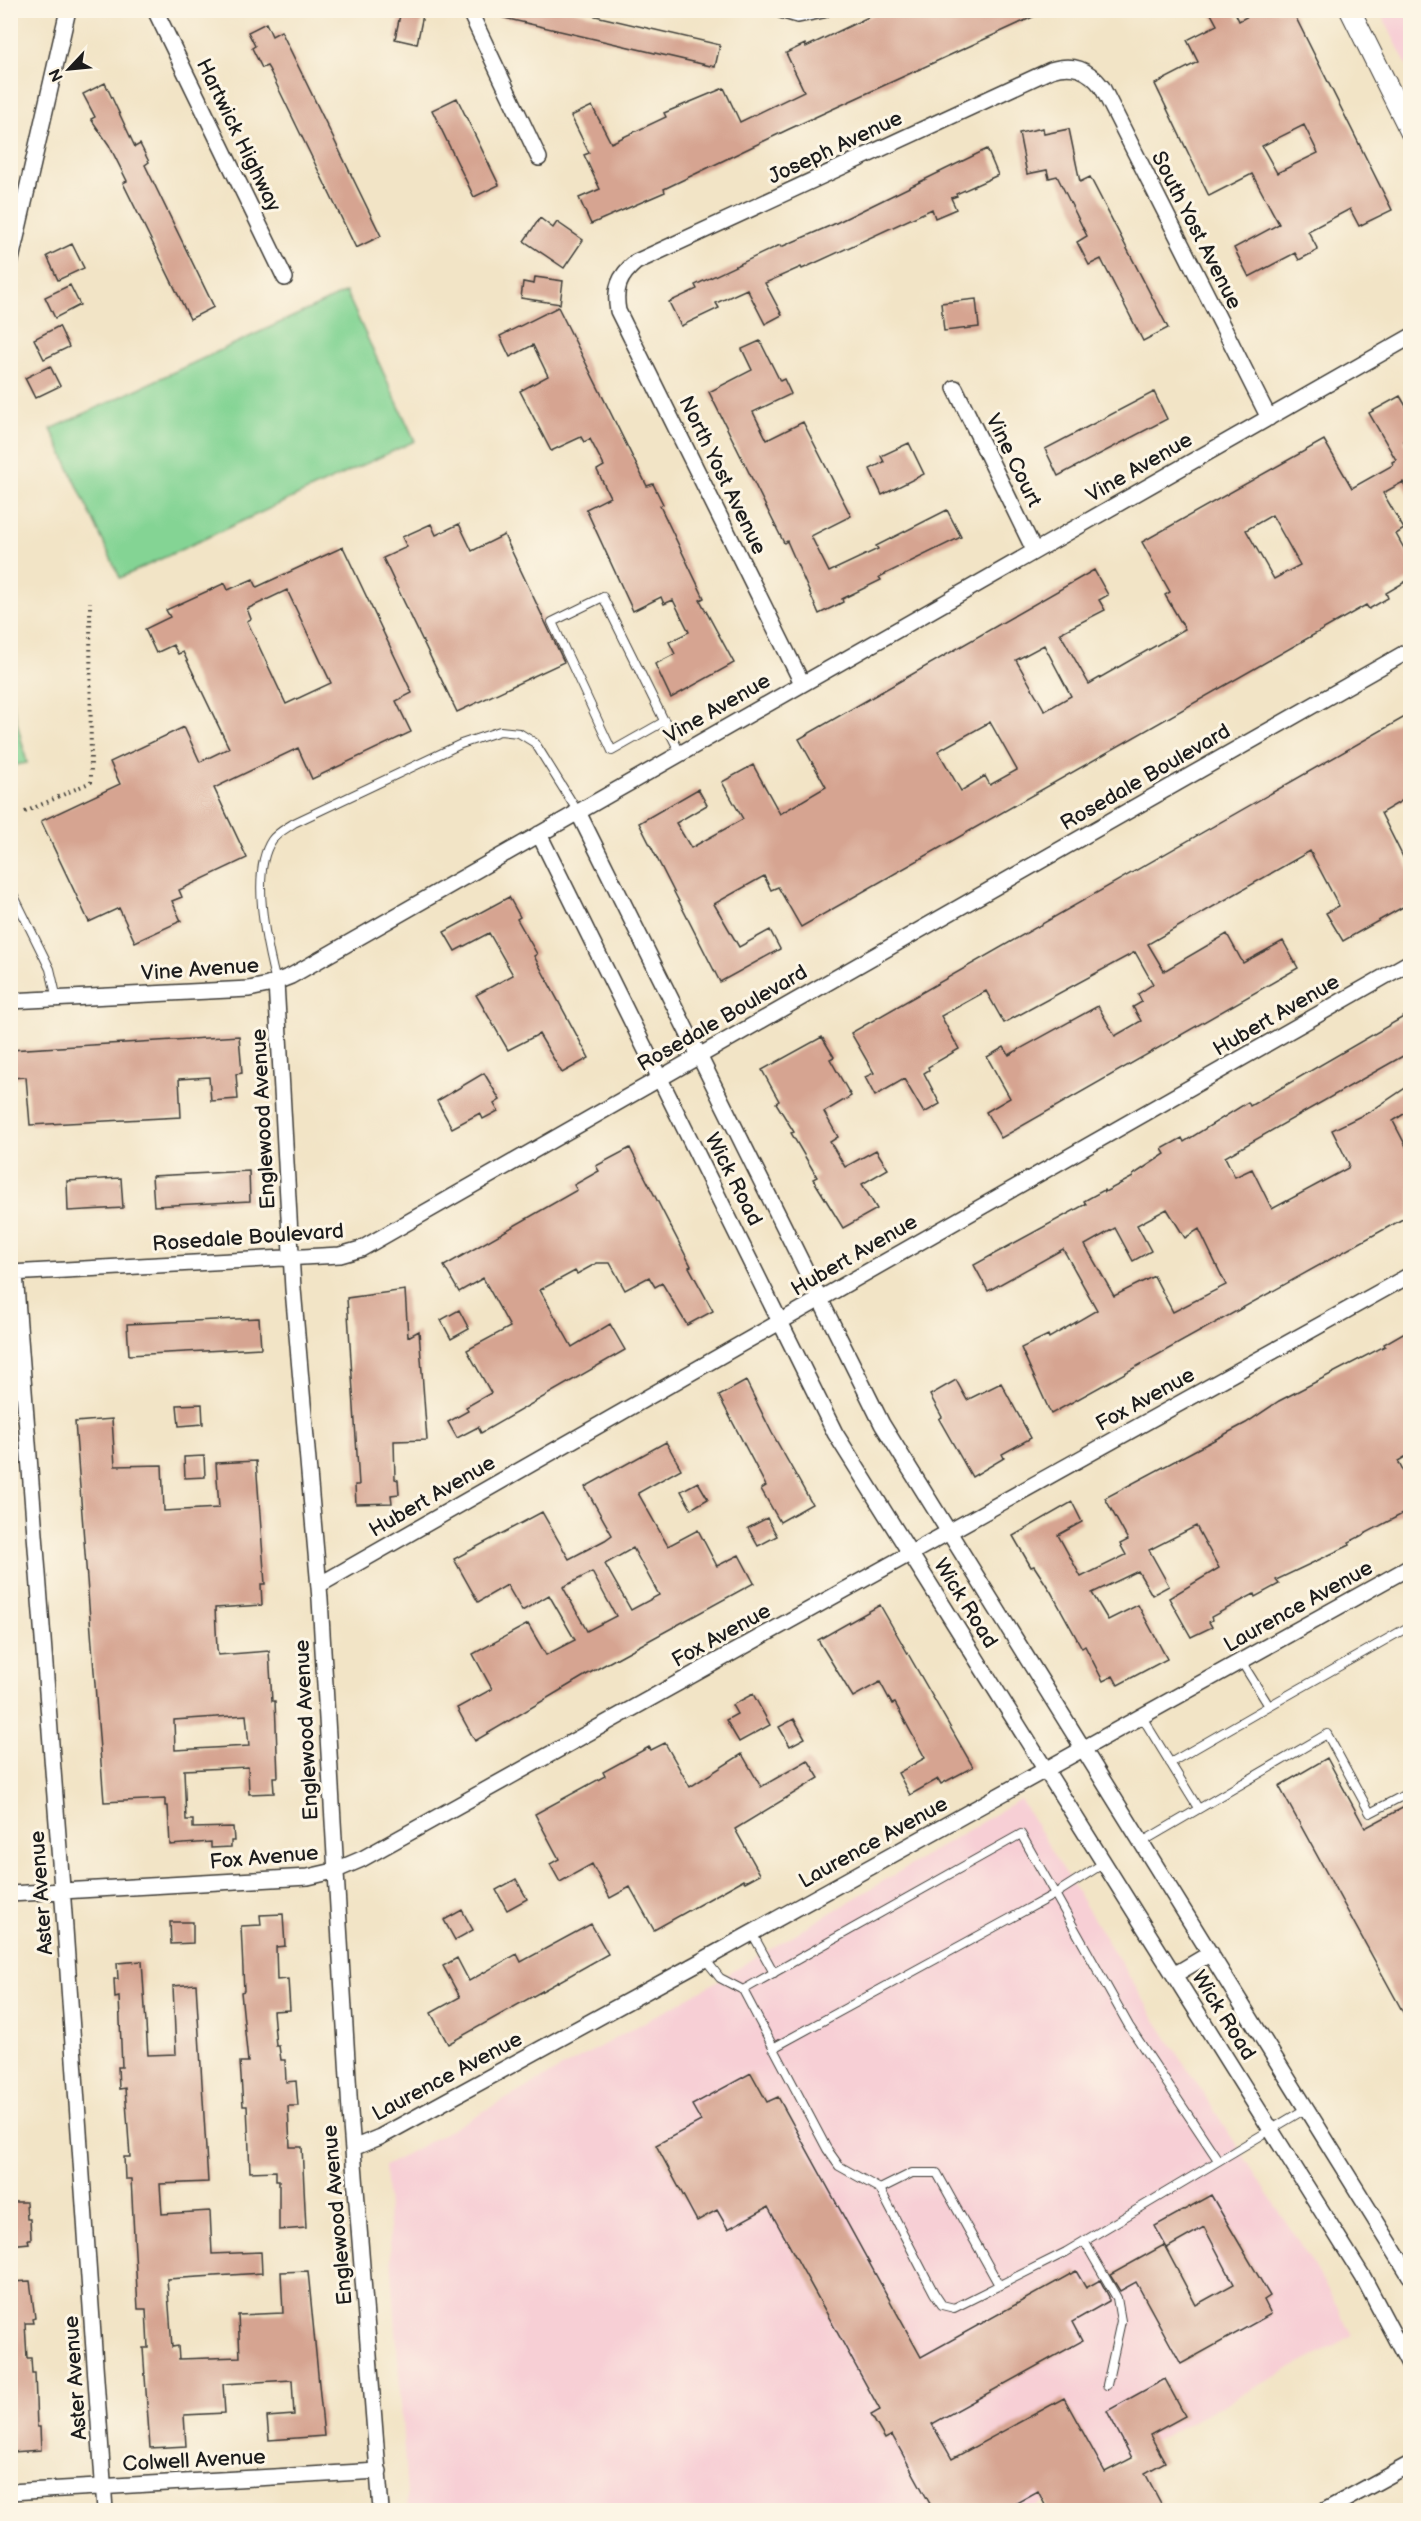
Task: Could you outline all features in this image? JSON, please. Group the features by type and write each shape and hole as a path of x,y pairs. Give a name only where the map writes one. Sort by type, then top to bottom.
{"street":[{"path":"10,264 68,10"},
{"name":"Hartwick Highway","path":"155,10 285,278"},
{"path":"469,10 539,158"},
{"path":"781,10 798,15 823,10"},
{"path":"1350,10 1410,131"},
{"name":"Joseph Avenue","path":"618,284 624,272 636,262 1051,70 1062,66 1080,68"},
{"name":"South Yost Avenue","path":"1080,68 1092,75 1102,87 1269,418"},
{"name":"North Yost Avenue","path":"618,284 615,297 618,311 802,683"},
{"name":"Vine Avenue","path":"10,1001 249,989 276,982 1410,337"},
{"name":"Vine Court","path":"955,388 1035,550"},
{"name":"Rosedale Boulevard","path":"13,1273 340,1255 361,1249 1410,650"},
{"name":"Wick Road","path":"578,812 882,1424 1410,2276"},
{"name":"Wick Road","path":"539,834 835,1433 1363,2277 1410,2366"},
{"name":"Hubert Avenue","path":"319,1585 1410,962"},
{"name":"Englewood Avenue","path":"276,982 292,1257 319,1585 334,1871 353,2148 381,2511"},
{"name":"Aster Avenue","path":"13,1273 62,1891 105,2511"},
{"name":"Fox Avenue","path":"10,1894 308,1877 334,1871 362,1859 1410,1275"},
{"name":"Laurence Avenue","path":"353,2148 380,2137 1241,1661 1409,1572"},
{"path":"1174,1975 1211,1953"},
{"path":"1326,2511 1410,2464"},
{"name":"Colwell Avenue","path":"10,2492 379,2471"}],"lane":[{"path":"665,722 612,751 552,622 603,597 665,722 680,753"},
{"path":"276,982 267,949 262,869 272,840 294,823 483,734 500,731 519,733 535,743 578,812"},
{"path":"10,888 50,969 57,999"},
{"path":"1170,1763 1410,1626"},
{"path":"1241,1661 1269,1706"},
{"path":"1142,1717 1198,1808"},
{"path":"1142,1842 1327,1734 1370,1813 1410,1792"},
{"path":"743,1990 1021,1834 1129,2026 1218,2160"},
{"path":"773,2048 1055,1894 1104,1863"},
{"path":"752,1933 774,1973"},
{"path":"705,1959 720,1978 743,1990 827,2149 839,2166 880,2189 942,2305 954,2308 1084,2241 1307,2108"},
{"path":"880,2189 912,2173 937,2173 999,2285"},
{"path":"1084,2241 1117,2298 1121,2321 1107,2385"}],"path":[{"path":"25,812 91,782 90,602"}],"shaded area":[{"path":"1380,11 1410,11 1410,72"},
{"path":"1020,1799 1151,2012 1315,2267 1353,2335 1027,2510 408,2510 385,2166 695,1994"}],"green space":[{"path":"346,292 415,441 120,578 51,429"},
{"path":"11,698 27,763 10,766"}],"building":[{"path":"401,10 424,10 417,44 395,39"},
{"path":"500,10 570,10 720,45 715,67 500,17"},
{"path":"883,10 1048,10 787,130 664,189 665,192 591,224 579,198 600,189 584,155 589,153 571,116 592,106 611,143 666,117 664,113 724,88 740,122 804,91 786,53 805,44 806,47"},
{"path":"1209,10 1234,10 1239,21 1259,10 1292,10 1392,210 1359,226 1350,209 1308,231 1318,250 1299,260 1295,253 1249,277 1234,248 1279,224 1252,174 1209,196 1155,84 1198,62 1187,40 1217,25","holes":["1304,125 1318,153 1277,173 1262,146"]},
{"path":"266,23 272,36 281,31 381,236 356,248 269,69 267,66 262,68 252,48 255,46 248,32"},
{"path":"105,83 135,147 140,144 149,162 145,165 214,307 190,319 123,183 127,181 109,145 91,119 95,117 83,94"},
{"path":"457,98 499,185 474,197 432,110"},
{"path":"1043,128 1044,134 1069,129 1080,182 1090,177 1168,328 1143,341 1101,259 1089,265 1077,242 1087,236 1057,176 1049,178 1047,170 1027,174 1019,133"},
{"path":"987,149 998,175 951,198 956,209 935,218 932,209 802,269 801,267 765,283 782,315 765,324 747,289 716,303 719,308 681,326 669,302 697,289 695,285 780,245 781,247 832,225"},
{"path":"540,218 553,228 557,222 583,240 564,268 524,241"},
{"path":"72,244 84,268 58,280 47,256"},
{"path":"535,277 563,281 560,304 521,298 523,282 534,284"},
{"path":"70,285 80,305 55,318 45,297"},
{"path":"976,299 979,327 944,331 941,303"},
{"path":"558,307 647,486 653,484 663,504 660,506 704,598 700,600 734,663 671,698 655,664 675,654 669,642 689,632 673,600 664,604 661,597 633,611 586,509 610,497 597,470 604,466 590,439 584,442 581,437 551,451 520,391 548,376 533,345 510,357 500,336"},
{"path":"59,326 69,347 44,359 34,339"},
{"path":"760,341 780,381 784,379 791,394 753,412 767,440 803,422 851,516 811,536 829,572 878,549 876,546 947,510 961,537 879,577 881,580 842,599 843,602 819,614 787,541 784,543 709,392 752,370 742,349"},
{"path":"50,366 60,386 35,398 25,378"},
{"path":"1154,392 1167,419 1058,476 1045,449"},
{"path":"1400,396 1410,413 1410,437 1404,441 1410,452 1410,496 1403,482 1383,493 1404,529 1396,534 1410,559 1410,579 1386,593 1388,598 1369,609 1366,605 801,927 778,887 771,890 764,876 714,904 739,947 770,930 780,949 720,982 639,823 698,789 707,805 676,823 691,848 743,819 722,782 753,765 780,814 826,787 799,739 1094,570 1108,595 1099,600 1105,610 1060,633 1089,684 1185,629 1165,595 1170,592 1142,542 1324,440 1352,488 1393,465 1392,462 1396,460 1369,413","holes":["1272,515 1300,565 1274,579 1246,530","1044,645 1071,696 1045,711 1016,660","990,722 1017,770 990,785 985,776 961,791 938,751"]},
{"path":"909,443 924,474 882,495 870,469 884,462 881,456"},
{"path":"431,524 436,535 459,524 472,551 504,535 564,662 457,712 383,558 407,547 402,537"},
{"path":"343,547 412,693 396,701 411,732 312,779 298,748 214,788 247,858 179,890 182,897 172,901 181,921 135,942 119,908 89,922 41,821 120,784 110,762 184,727 200,762 229,748 183,652 178,654 173,645 156,653 145,629 170,617 166,610 225,583 228,590 253,579 257,587","holes":["287,590 331,683 286,704 247,621 251,619 247,609"]},
{"path":"1410,714 1410,796 1381,813 1410,871 1410,903 1343,941 1326,913 1339,906 1310,851 1148,944 1164,971 1227,934 1243,963 1283,941 1298,968 1001,1138 986,1112 1010,1098 987,1057 1004,1047 1009,1055 1098,1006 1115,1036 1141,1021 1133,1007 1142,1002 1138,994 1153,984 1135,952 1004,1023 986,991 941,1016 959,1049 928,1067 929,1070 924,1073 940,1104 924,1113 904,1079 875,1096 865,1077 874,1073 851,1033"},
{"path":"509,897 520,917 517,919 537,954 534,956 589,1058 562,1073 539,1034 508,1050 476,995 513,975 489,933 455,951 444,932"},
{"path":"1405,1016 1410,1025 1410,1052 1225,1157 1235,1177 1252,1169 1272,1209 1348,1168 1349,1164 1332,1130 1371,1111 1410,1085 1410,1110 1393,1121 1410,1154 1410,1215 1051,1414 1021,1348 1048,1335 1049,1338 1097,1310 1063,1249 988,1291 974,1265 1086,1204 1084,1201 1133,1177 1165,1154 1162,1149 1182,1138 1184,1142 1248,1102 1250,1106","holes":["1167,1209 1185,1238 1199,1229 1226,1285 1173,1312 1154,1276 1114,1296 1085,1245 1115,1228 1133,1261 1151,1251 1137,1225"]},
{"path":"239,1036 242,1073 236,1074 238,1099 211,1101 209,1077 179,1079 181,1117 30,1125 26,1077 10,1078 10,1050"},
{"path":"822,1037 834,1057 830,1059 851,1096 824,1112 838,1137 830,1142 845,1167 876,1150 888,1169 862,1184 877,1209 843,1228 813,1179 817,1177 791,1133 794,1132 776,1103 779,1101 762,1070"},
{"path":"484,1073 500,1100 494,1104 498,1111 483,1119 480,1113 452,1128 437,1101"},
{"path":"630,1148 713,1311 687,1325 662,1283 655,1287 649,1277 625,1290 610,1263 597,1263 577,1274 575,1271 540,1290 572,1347 610,1324 625,1350 481,1433 478,1427 457,1438 448,1422 468,1411 466,1407 491,1393 467,1350 510,1327 483,1278 459,1292 444,1266 577,1190 574,1185 599,1171 596,1166"},
{"path":"249,1171 250,1201 154,1206 152,1176"},
{"path":"121,1178 123,1208 68,1211 67,1181"},
{"path":"405,1290 408,1337 419,1331 427,1440 394,1441 395,1479 398,1480 399,1494 391,1495 392,1503 356,1504 355,1485 359,1485 347,1298"},
{"path":"459,1310 469,1329 451,1339 441,1320"},
{"path":"259,1318 261,1348 129,1355 127,1324"},
{"path":"1410,1329 1410,1454 1398,1461 1410,1485 1410,1510 1349,1542 1350,1545 1276,1580 1279,1584 1255,1597 1254,1594 1211,1617 1212,1620 1209,1622 1212,1627 1191,1637 1169,1598 1219,1568 1196,1526 1149,1550 1169,1586 1152,1595 1138,1571 1092,1593 1108,1620 1138,1605 1167,1659 1118,1685 1113,1676 1103,1681 1085,1646 1082,1648 1051,1592 1034,1566 1031,1567 1013,1536 1072,1502 1082,1522 1058,1535 1081,1577 1126,1555 1120,1544 1128,1540 1105,1498 1246,1423 1279,1401 1385,1346 1384,1344"},
{"path":"956,1380 967,1400 1001,1383 1031,1438 1002,1454 1004,1458 972,1477 939,1419 942,1417 930,1395"},
{"path":"746,1381 812,1504 780,1522 761,1489 766,1486 719,1396"},
{"path":"202,1404 203,1424 179,1426 177,1405"},
{"path":"112,1419 115,1466 162,1465 164,1511 219,1508 216,1463 256,1461 265,1584 261,1584 262,1605 215,1608 217,1649 218,1655 269,1651 272,1701 275,1701 278,1777 273,1777 274,1793 249,1794 248,1767 184,1770 186,1820 193,1820 193,1828 233,1827 234,1841 231,1841 231,1847 211,1848 211,1842 170,1845 168,1806 165,1806 165,1799 104,1802 75,1422","holes":["246,1715 249,1746 175,1750 174,1720"]},
{"path":"666,1442 681,1469 638,1493 668,1546 698,1530 717,1566 739,1555 754,1583 586,1675 475,1741 457,1708 492,1689 473,1654 528,1624 546,1655 575,1640 549,1595 522,1611 507,1585 478,1602 454,1559 542,1512 569,1559 605,1540 612,1535 585,1487","holes":["633,1548 659,1595 631,1610 605,1564","592,1572 616,1616 587,1631 563,1587"]},
{"path":"204,1456 205,1477 185,1478 184,1457"},
{"path":"698,1482 708,1499 691,1509 681,1491"},
{"path":"767,1518 777,1536 758,1546 748,1528"},
{"path":"880,1605 973,1767 941,1784 938,1779 910,1795 898,1773 925,1758 895,1703 892,1704 880,1682 853,1697 818,1640"},
{"path":"753,1694 770,1725 739,1742 726,1720 737,1714 732,1705"},
{"path":"794,1719 805,1738 790,1746 779,1727"},
{"path":"665,1743 690,1787 742,1754 761,1787 808,1760 819,1778 735,1829 760,1874 745,1882 743,1880 654,1930 630,1887 610,1898 592,1864 560,1882 550,1864 559,1859 535,1814 605,1776 603,1772 649,1747 651,1750"},
{"path":"1327,1758 1365,1828 1410,1804 1410,2025 1279,1786"},
{"path":"516,1879 527,1899 507,1910 496,1890"},
{"path":"462,1910 473,1930 455,1940 444,1920"},
{"path":"283,1914 285,1946 276,1947 277,1980 288,1979 290,2010 273,2011 276,2046 279,2046 281,2060 285,2060 286,2082 296,2081 298,2106 288,2106 290,2147 302,2147 306,2228 279,2230 279,2180 276,2180 276,2171 250,2172 247,2106 243,2106 240,2062 248,2062 241,1992 244,1991 241,1926 261,1925 260,1915"},
{"path":"170,1922 193,1922 193,1943 171,1944"},
{"path":"591,1924 608,1954 448,2044 431,2013 460,1997 443,1966 457,1958 469,1981 517,1954 521,1962"},
{"path":"142,1961 148,2055 176,2054 173,1986 196,1984 208,2182 160,2184 162,2214 210,2211 212,2254 261,2252 262,2273 167,2279 172,2347 178,2346 179,2359 240,2357 238,2315 283,2313 281,2272 308,2271 324,2436 269,2440 267,2417 294,2415 292,2380 223,2384 225,2413 184,2415 186,2446 150,2448 143,2348 148,2348 146,2309 138,2309 131,2179 125,2179 124,2157 130,2157 125,2088 119,2089 118,2067 122,2067 119,1997 115,1998 114,1979 118,1979 117,1963"},
{"path":"751,2073 767,2102 778,2097 921,2357 1076,2271 1086,2288 1100,2280 1109,2297 1109,2301 1072,2322 1082,2341 932,2424 952,2459 1064,2398 1105,2472 1132,2458 1107,2411 1165,2379 1185,2416 1150,2435 1165,2462 1145,2473 1165,2511 1048,2511 1038,2491 1002,2511 934,2511 892,2435 885,2439 871,2415 880,2410 768,2207 728,2229 717,2210 697,2221 656,2145 701,2121 692,2105"},
{"path":"1211,2195 1270,2296 1264,2300 1271,2314 1181,2364 1136,2282 1120,2291 1110,2275 1164,2245 1196,2305 1234,2284 1204,2227 1167,2248 1155,2226"},
{"path":"10,2202 26,2202 27,2219 30,2219 31,2239 28,2239 29,2243 10,2245"},
{"path":"30,2281 35,2318 32,2319 33,2323 25,2323 27,2358 31,2358 32,2373 35,2373 37,2427 40,2427 41,2450 12,2452 10,2282"}]}
